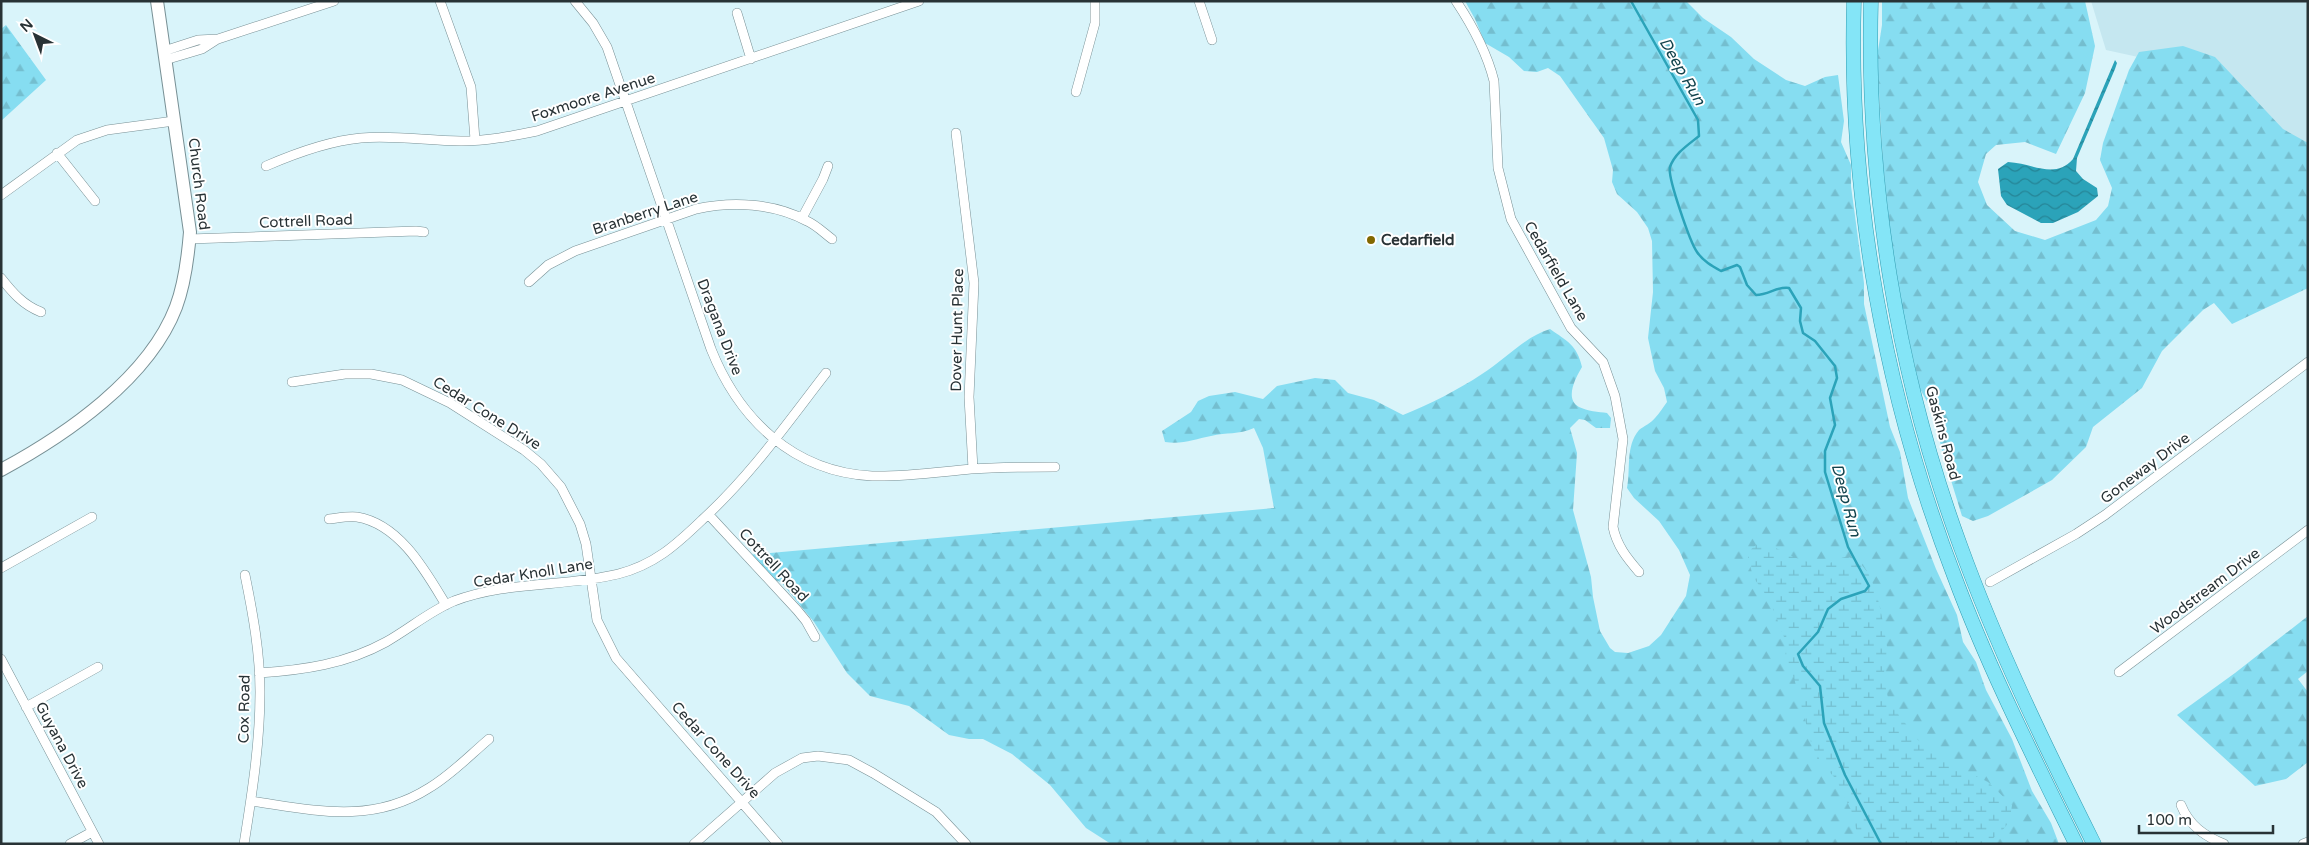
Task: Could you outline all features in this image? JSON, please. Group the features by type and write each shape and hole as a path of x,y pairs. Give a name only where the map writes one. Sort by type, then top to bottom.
{"main road":[{"name":"Church Road","path":"1,470 45,445 73,425 105,398 144,360 159,340 177,306 183,285 189,239 157,1"},
{"path":"1854,1 1856,114 1864,204 1881,318 1906,427 1938,531 1980,641 2076,844"},
{"name":"Gaskins Road","path":"1871,1 1874,130 1882,210 1894,297 1920,413 1942,492 1981,600 2010,669 2094,844"}],"street":[{"path":"165,55 202,48 218,39 334,1"},
{"path":"440,1 472,87 475,140"},
{"name":"Dragana Drive","path":"575,1 602,34 721,373 743,408 776,440 815,463 851,473 892,475 973,469 1054,467"},
{"name":"Foxmoore Avenue","path":"266,166 316,147 360,138 475,140 538,131 919,1"},
{"path":"1076,92 1095,23 1095,1"},
{"path":"1199,1 1212,40"},
{"name":"Cedarfield Lane","path":"1456,1 1491,68 1494,82 1498,168 1511,218 1571,328 1597,353 1609,374 1623,430 1613,527 1617,542 1639,572"},
{"path":"736,13 751,58"},
{"path":"1,195 77,140 107,130 174,121"},
{"name":"Dover Hunt Place","path":"956,133 974,282 969,397 973,469"},
{"path":"57,153 95,201"},
{"path":"802,218 828,166"},
{"name":"Branberry Lane","path":"529,282 548,265 575,251 711,206 737,204 772,209 802,218 832,239"},
{"name":"Cottrell Road","path":"189,239 416,230 424,232"},
{"path":"1,278 23,303 41,312"},
{"name":"Goneway Drive","path":"1990,582 2076,534 2105,515 2308,362"},
{"name":"Cedar Knoll Lane","path":"259,673 311,668 356,656 385,642 446,605 489,592 615,574 652,562 674,547 732,493 776,440 826,373"},
{"name":"Cedar Cone Drive","path":"292,382 345,374 371,374 402,380 437,395 524,450 552,475 569,500 584,537 598,620 605,639 616,658 778,844"},
{"name":"Cottrell Road","path":"708,515 797,610 815,637"},
{"path":"1,568 92,517"},
{"path":"330,519 360,518 395,536 424,568 446,605"},
{"name":"Woodstream Drive","path":"2119,672 2308,530"},
{"name":"Cox Road","path":"244,844 259,728 257,644 245,575"},
{"name":"Guyana Drive","path":"1,660 99,844"},
{"path":"26,707 98,667"},
{"path":"251,800 338,813 380,810 410,799 430,788 488,739"},
{"path":"694,844 742,801 788,764 802,758 834,756 849,760 916,798 948,823 966,844"},
{"path":"2181,805 2192,824 2214,840 2224,844"},
{"path":"70,844 92,832"},
{"path":"2302,844 2308,842"}],"shaded area":[{"path":"2091,1 2308,1 2308,161 2207,72 2106,50"}],"green space":[{"path":"1465,1 1686,1 1703,18 1731,37 1754,59 1786,80 1805,86 1825,77 1838,75 1844,121 1841,142 1851,165 1851,186 1864,283 1864,304 1890,427 1900,452 1908,498 1936,569 1957,615 1963,642 1976,662 1986,690 2012,739 2032,791 2051,823 2059,844 1111,844 1086,828 1050,785 1012,754 983,739 969,739 949,735 909,706 870,696 847,673 814,622 781,582 774,580 748,555 1274,508 1263,448 1254,428 1243,432 1177,443 1165,442 1162,431 1191,412 1198,401 1209,396 1235,392 1263,399 1277,386 1315,378 1335,380 1348,393 1374,400 1403,415 1463,386 1532,337 1550,329 1574,348 1580,360 1582,367 1574,382 1572,399 1579,407 1607,413 1611,418 1610,428 1596,428 1585,420 1579,419 1570,428 1577,453 1573,510 1591,577 1600,631 1610,648 1615,652 1628,653 1649,646 1661,635 1686,596 1690,575 1679,550 1659,521 1634,498 1627,488 1630,451 1635,437 1639,430 1653,420 1667,402 1664,388 1655,371 1648,338 1653,292 1652,241 1648,228 1637,212 1617,194 1612,182 1613,170 1604,138 1560,76 1548,68 1537,72 1524,71 1509,57 1485,43"},
{"path":"1882,1 2085,1 2095,46 2085,93 2056,154 2025,142 1996,145 1986,154 1978,182 1987,205 2015,231 2045,240 2096,220 2108,206 2112,188 2100,160 2103,143 2129,70 2139,52 2183,46 2215,57 2283,129 2308,143 2308,288 2232,324 2214,303 2203,310 2162,351 2142,388 2093,427 2086,447 2052,480 1988,516 1973,521 1962,516 1942,451 1934,414 1920,389 1904,317 1891,241 1883,163 1877,57 1882,25"},
{"path":"6,25 46,80 1,121 1,29"},
{"path":"1760,542 1794,557 1814,563 1829,563 1847,557 1857,561 1866,570 1877,596 1884,627 1888,657 1883,676 1889,702 1918,740 1940,758 1988,782 2012,805 2011,814 2005,828 1988,844 1860,844 1851,810 1836,779 1822,764 1812,746 1794,678 1786,659 1784,637 1769,599 1753,577 1748,557 1750,550"},
{"path":"2308,616 2308,671 2298,679 2308,692 2308,762 2286,779 2255,786 2177,715"}],"water":[{"path":"2115,60 2117,63 2115,69 2077,158 2076,171 2083,179 2097,188 2098,196 2078,212 2053,223 2041,223 2007,205 2001,196 1998,169 2008,162 2043,169 2059,168 2073,159"}],"waterway":[{"name":"Deep Run","path":"1631,1 1698,120 1699,136 1678,153 1670,167 1672,183 1680,209 1689,236 1697,252 1705,261 1721,271 1737,265 1740,267 1747,285 1756,295 1781,288 1789,288 1801,308 1800,321 1803,333 1815,341 1835,366 1837,378 1830,398 1835,425 1825,451 1825,472 1848,547 1869,586 1865,591 1841,599 1828,609 1818,632 1798,654 1803,666 1820,686 1824,723 1845,775 1881,844"}],"place":[{"name":"Cedarfield","path":"1371,240"}]}
